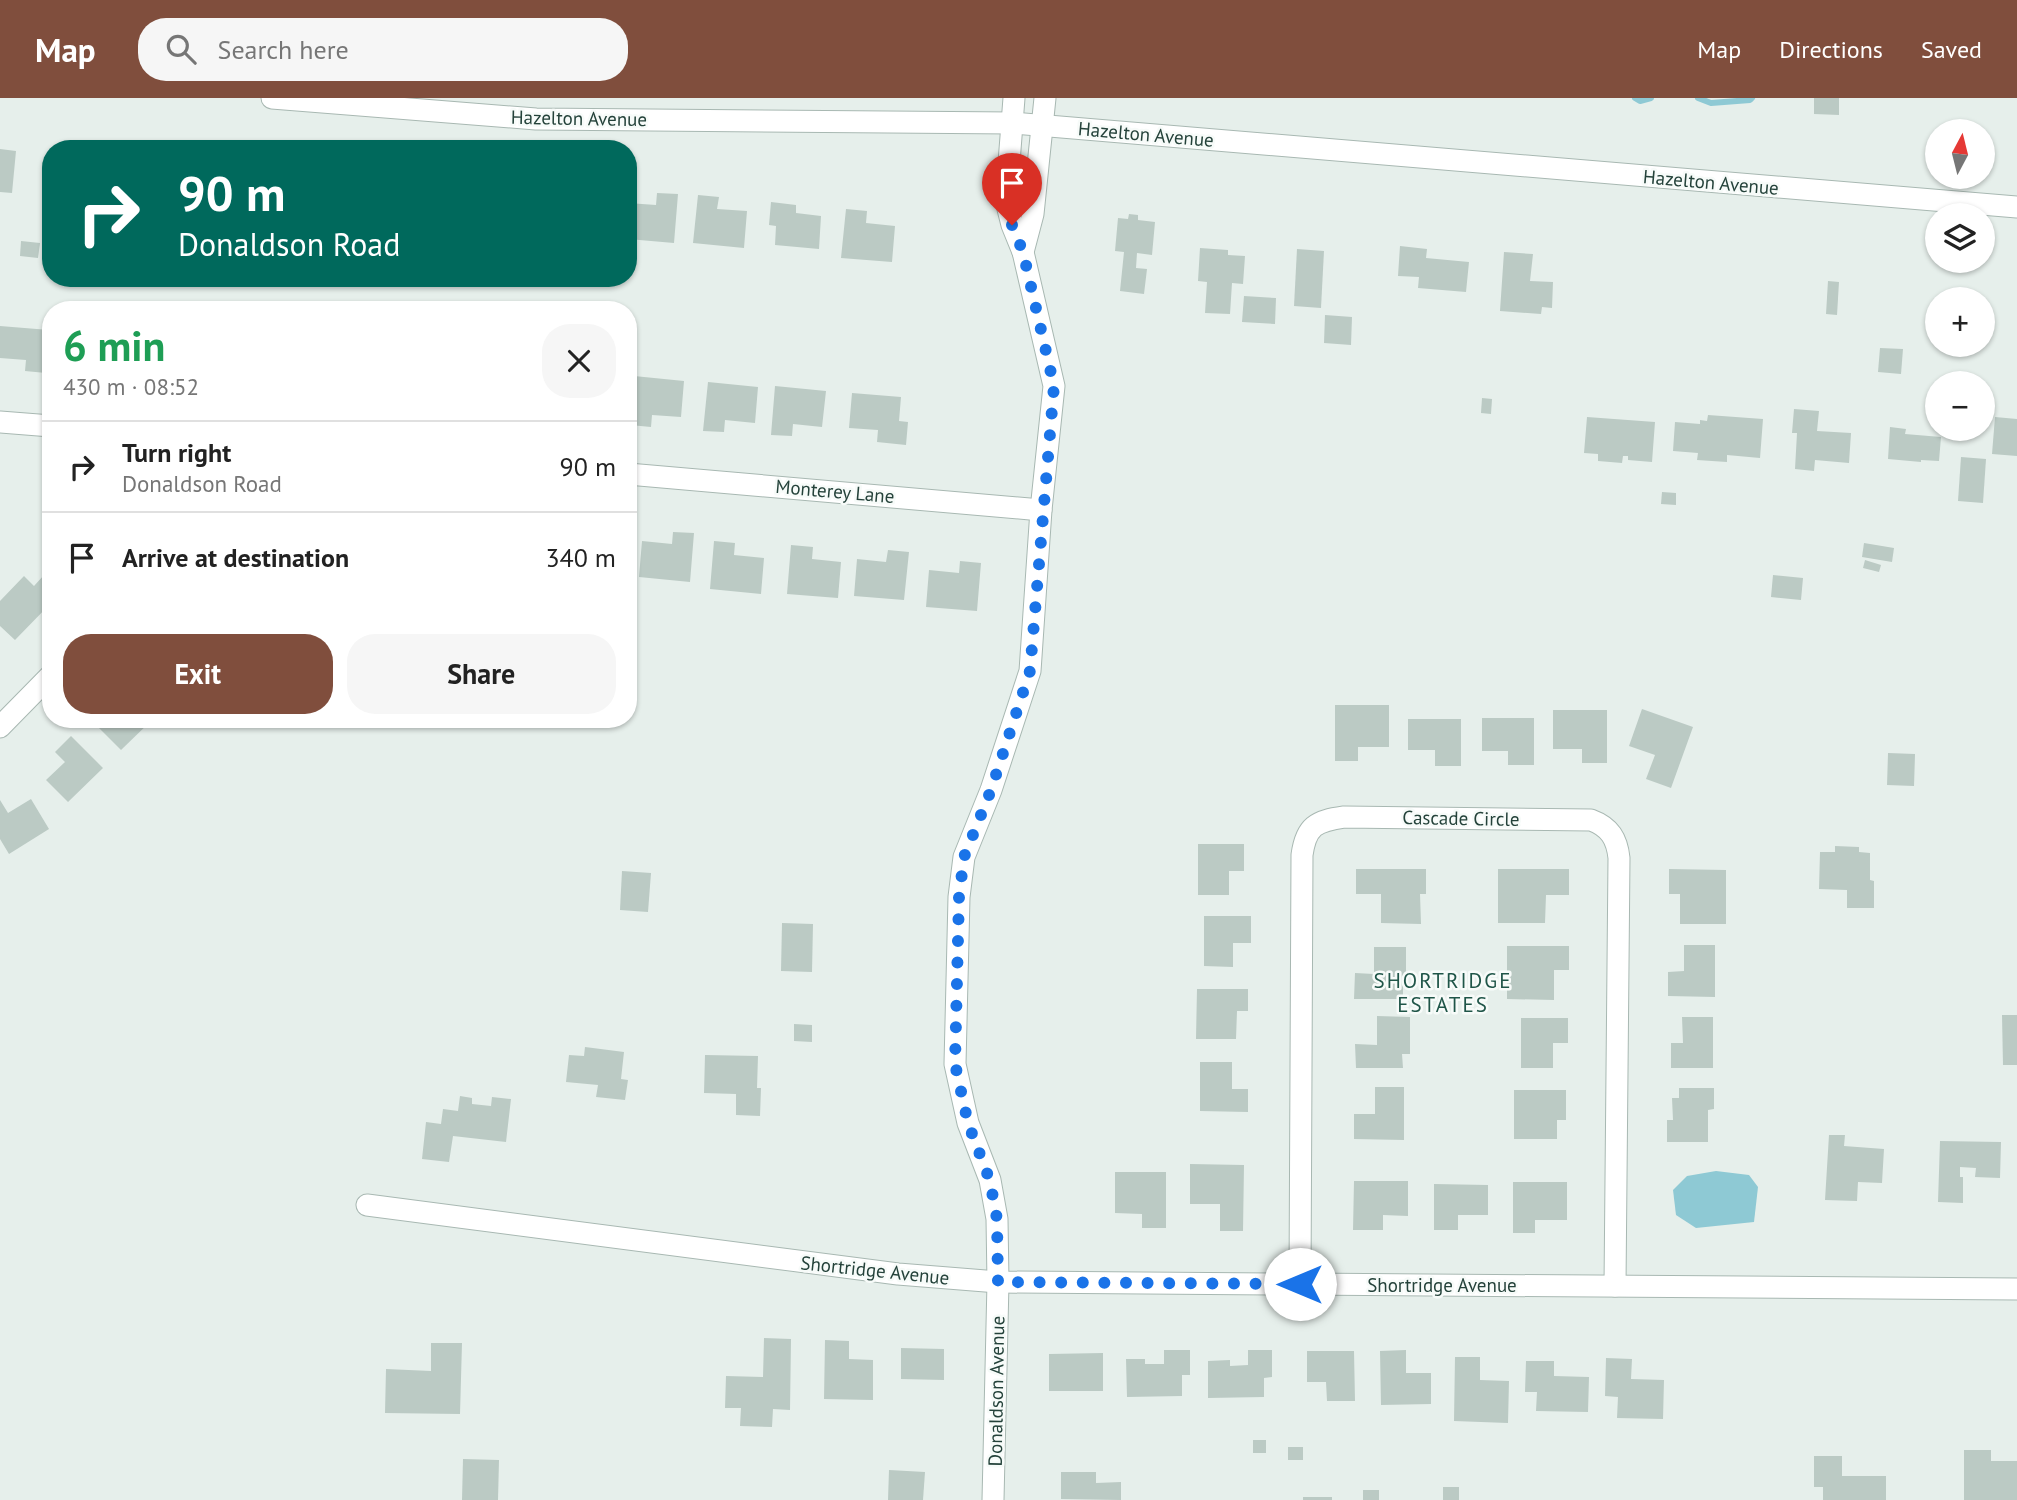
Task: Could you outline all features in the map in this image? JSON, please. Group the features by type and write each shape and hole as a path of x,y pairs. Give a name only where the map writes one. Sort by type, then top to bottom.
{"street":[{"name":"Hazelton Avenue","path":"272,98 536,119 1013,123 2017,207"},
{"name":"Donaldson Avenue","path":"993,1500 997,1219 990,1181 968,1123 955,1064 959,897 964,857 991,790 1030,671 1041,510 1054,386 1023,252 1006,201 1014,98"},
{"path":"1023,252 1033,214 1045,98"},
{"path":"0,422 42,425"},
{"name":"Monterey Lane","path":"637,475 1041,510"},
{"path":"0,727 42,684"},
{"name":"Cascade Circle","path":"1300,1284 1302,855 1304,839 1315,825 1327,819 1354,817 1591,820 1601,824 1614,836 1619,858 1615,1286"},
{"name":"Shortridge Avenue","path":"367,1205 898,1274 998,1282 2017,1289"}],"water":[{"path":"1716,1171 1749,1175 1758,1187 1754,1222 1696,1228 1676,1215 1673,1190 1687,1176"}],"building":[{"path":"1814,98 1839,98 1839,115 1814,114"},
{"path":"0,149 16,151 12,193 0,192"},
{"path":"657,193 678,194 674,243 637,240 637,204 656,205"},
{"path":"698,195 719,197 717,209 747,211 744,248 693,243"},
{"path":"771,202 796,205 796,213 821,216 819,249 775,245 776,226 769,225"},
{"path":"846,209 867,211 866,223 895,226 892,262 841,258"},
{"path":"1129,214 1138,215 1138,220 1155,222 1152,255 1137,253 1136,268 1147,269 1144,294 1120,291 1124,252 1115,251 1118,218 1128,219"},
{"path":"21,241 40,243 38,258 20,256"},
{"path":"1400,246 1427,249 1426,258 1469,262 1466,292 1418,288 1419,277 1398,276"},
{"path":"1200,248 1228,250 1228,255 1245,256 1243,284 1232,283 1230,314 1205,313 1207,282 1198,281"},
{"path":"1297,249 1324,251 1321,308 1294,306"},
{"path":"1504,252 1533,254 1530,281 1553,282 1552,308 1542,307 1541,314 1500,311"},
{"path":"1828,281 1839,282 1837,315 1826,314"},
{"path":"1244,296 1276,298 1275,324 1242,322"},
{"path":"1325,315 1352,317 1351,345 1324,343"},
{"path":"0,326 42,329 42,373 25,371 26,360 0,358"},
{"path":"1880,348 1903,349 1901,374 1878,372"},
{"path":"637,376 684,381 681,417 652,415 651,427 637,426"},
{"path":"708,382 758,387 755,423 725,420 724,432 703,431"},
{"path":"775,386 826,391 822,427 793,424 792,436 771,435"},
{"path":"852,393 901,397 899,421 908,422 906,445 877,442 878,430 849,428"},
{"path":"1482,398 1492,399 1491,414 1481,413"},
{"path":"1794,409 1819,411 1817,431 1851,433 1849,463 1815,460 1814,471 1795,469 1797,433 1792,433"},
{"path":"1708,415 1763,419 1760,458 1727,455 1727,462 1697,460 1698,453 1673,451 1675,422 1700,424 1700,420 1707,421"},
{"path":"1587,417 1655,422 1652,462 1628,460 1628,456 1623,456 1622,463 1598,461 1598,454 1584,453"},
{"path":"1995,417 2017,419 2017,456 1992,454"},
{"path":"1890,427 1906,429 1905,434 1925,436 1925,441 1941,441 1939,461 1888,459"},
{"path":"1961,457 1986,459 1983,503 1958,501"},
{"path":"1662,492 1676,493 1676,505 1661,504"},
{"path":"673,532 694,533 690,582 639,577 642,541 672,544"},
{"path":"714,541 735,543 734,555 764,558 761,594 710,589"},
{"path":"1864,543 1894,548 1892,562 1862,557"},
{"path":"791,545 813,547 812,559 841,562 838,598 787,594"},
{"path":"888,550 909,552 904,600 854,596 857,559 886,562"},
{"path":"1865,560 1881,565 1879,572 1863,568"},
{"path":"960,561 981,563 977,611 926,607 929,570 959,573"},
{"path":"1773,575 1803,578 1801,600 1771,597"},
{"path":"24,576 34,586 42,577 42,612 15,640 0,626 0,601"},
{"path":"1335,705 1389,705 1389,747 1358,747 1358,761 1335,761"},
{"path":"1642,709 1693,727 1671,788 1646,779 1655,755 1629,746"},
{"path":"1553,710 1607,710 1607,763 1582,763 1582,749 1553,749"},
{"path":"1482,718 1534,718 1534,765 1508,765 1508,751 1482,751"},
{"path":"1408,719 1461,719 1461,766 1435,766 1435,750 1408,750"},
{"path":"99,728 144,728 121,750"},
{"path":"71,736 103,768 68,802 46,780 65,762 55,752"},
{"path":"1888,753 1915,754 1914,786 1887,785"},
{"path":"31,799 49,829 9,854 0,839 0,800 8,813"},
{"path":"1198,844 1244,844 1244,871 1229,871 1229,895 1198,895"},
{"path":"1835,846 1859,847 1859,852 1870,853 1874,908 1847,908 1847,890 1819,889 1820,852 1835,852"},
{"path":"1356,869 1426,869 1426,894 1420,894 1421,924 1381,923 1381,894 1356,894"},
{"path":"1498,869 1569,869 1569,895 1546,895 1545,923 1498,923"},
{"path":"1669,869 1726,870 1726,924 1680,924 1680,894 1669,894"},
{"path":"622,871 651,873 648,912 620,910"},
{"path":"1204,916 1251,916 1251,943 1233,943 1233,967 1204,966"},
{"path":"782,923 813,924 812,972 781,971"},
{"path":"1684,945 1715,945 1715,997 1668,996 1668,972 1684,971"},
{"path":"1507,946 1569,946 1569,970 1554,970 1554,1000 1507,999"},
{"path":"1374,947 1406,947 1403,999 1354,999 1355,973 1374,974"},
{"path":"1197,989 1248,989 1248,1011 1237,1011 1236,1039 1196,1039"},
{"path":"2002,1015 2017,1015 2017,1065 2003,1065"},
{"path":"1377,1016 1410,1017 1410,1054 1402,1054 1403,1068 1356,1068 1355,1044 1377,1045"},
{"path":"1682,1017 1713,1017 1713,1068 1671,1068 1671,1043 1683,1043"},
{"path":"1521,1018 1568,1018 1568,1043 1553,1043 1553,1068 1521,1068"},
{"path":"794,1024 812,1025 812,1042 794,1041"},
{"path":"585,1047 624,1052 621,1079 628,1080 625,1100 596,1097 598,1085 566,1082 569,1055 584,1056"},
{"path":"705,1055 758,1056 760,1116 736,1115 736,1094 704,1093"},
{"path":"1200,1062 1232,1062 1232,1089 1248,1089 1248,1112 1200,1111"},
{"path":"1375,1087 1404,1087 1404,1140 1354,1139 1354,1114 1375,1114"},
{"path":"1679,1088 1714,1088 1714,1109 1708,1110 1708,1142 1667,1142 1667,1120 1673,1120 1672,1098 1679,1098"},
{"path":"1514,1090 1566,1090 1566,1120 1557,1120 1557,1139 1514,1139"},
{"path":"460,1096 472,1098 472,1104 491,1106 492,1097 511,1099 506,1142 453,1136 449,1162 422,1159 426,1122 441,1124 443,1109 458,1111"},
{"path":"1829,1135 1845,1135 1844,1146 1884,1149 1882,1183 1858,1182 1857,1201 1825,1200"},
{"path":"1940,1141 2001,1142 2000,1178 1975,1177 1976,1168 1960,1167 1960,1177 1963,1177 1963,1203 1938,1202"},
{"path":"1190,1164 1244,1165 1243,1231 1220,1231 1220,1204 1190,1204"},
{"path":"1115,1172 1166,1172 1166,1228 1142,1228 1142,1214 1115,1213"},
{"path":"1354,1181 1408,1181 1408,1216 1383,1215 1383,1230 1353,1230"},
{"path":"1513,1182 1567,1182 1567,1220 1535,1220 1535,1233 1513,1233"},
{"path":"1434,1184 1488,1185 1488,1215 1458,1215 1458,1230 1434,1230"},
{"path":"764,1338 791,1339 790,1410 773,1409 772,1427 740,1426 741,1408 725,1408 726,1376 763,1377"},
{"path":"825,1340 849,1341 849,1359 873,1360 873,1400 824,1399"},
{"path":"431,1343 462,1343 460,1414 385,1413 386,1369 431,1371"},
{"path":"901,1348 944,1349 944,1380 901,1379"},
{"path":"1164,1350 1190,1350 1190,1375 1182,1375 1182,1396 1127,1397 1126,1359 1145,1359 1145,1364 1164,1364"},
{"path":"1248,1350 1272,1350 1272,1377 1264,1378 1264,1397 1208,1398 1208,1361 1230,1360 1230,1366 1248,1365"},
{"path":"1406,1350 1406,1373 1431,1373 1431,1404 1381,1405 1380,1351"},
{"path":"1307,1351 1354,1351 1355,1401 1327,1401 1326,1382 1307,1382"},
{"path":"1103,1353 1103,1391 1049,1391 1049,1354"},
{"path":"1455,1357 1480,1357 1480,1380 1509,1381 1508,1423 1454,1421"},
{"path":"1606,1358 1632,1359 1631,1379 1664,1380 1663,1419 1617,1418 1618,1397 1605,1396"},
{"path":"1526,1361 1554,1361 1554,1376 1589,1377 1588,1412 1536,1411 1537,1392 1525,1392"},
{"path":"1253,1440 1266,1440 1266,1453 1253,1453"},
{"path":"1288,1447 1303,1447 1303,1460 1288,1460"},
{"path":"1964,1450 1991,1450 1991,1461 2017,1461 2017,1500 1964,1500"},
{"path":"1814,1456 1842,1456 1842,1476 1886,1476 1886,1500 1823,1500 1823,1487 1814,1487"},
{"path":"463,1459 499,1460 498,1500 462,1500"},
{"path":"889,1470 925,1472 923,1500 888,1500"},
{"path":"1061,1472 1096,1472 1096,1483 1121,1482 1121,1500 1061,1499"},
{"path":"1443,1487 1459,1487 1459,1500 1443,1500"},
{"path":"1363,1490 1379,1490 1379,1500 1363,1500"},
{"path":"1303,1497 1332,1497 1332,1500 1303,1500"}],"waterway":[{"path":"1635,98 1640,101 1651,98"},
{"path":"1698,98 1711,103 1752,98"}],"district":[{"name":"SHORTRIDGE ESTATES","path":"1443,992"}],"route":[{"path":"1012,225 1023,252 1054,386 1041,510 1030,671 991,790 964,857 959,897 955,1064 968,1123 990,1181 997,1219 998,1282 1300,1284"}]}
